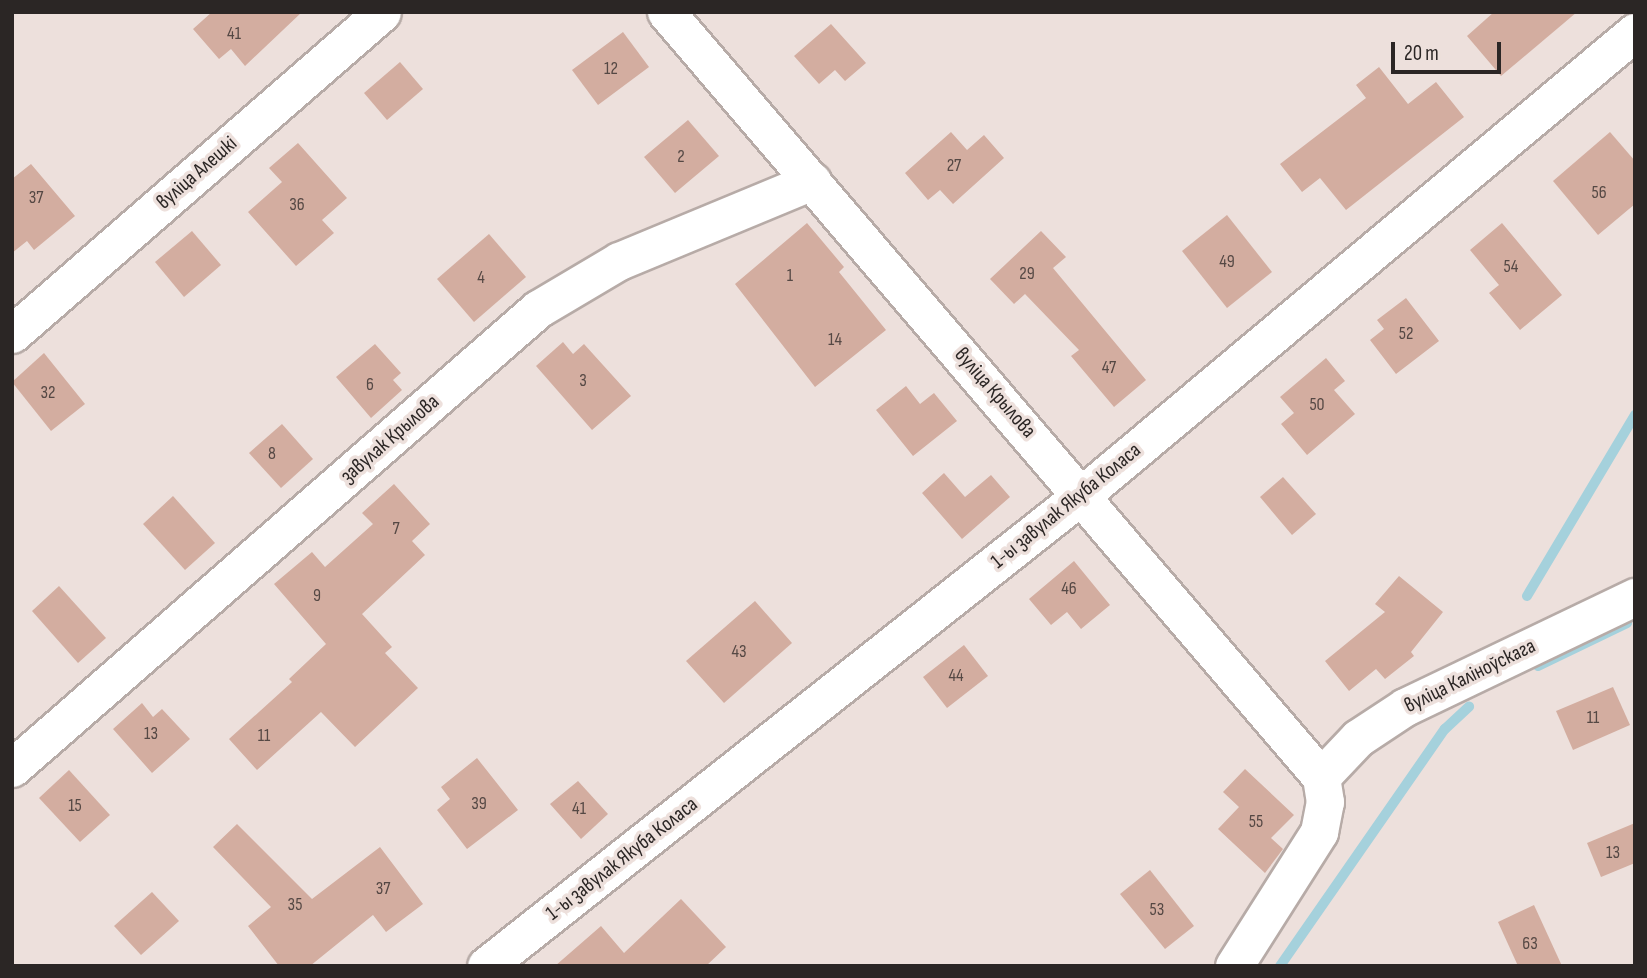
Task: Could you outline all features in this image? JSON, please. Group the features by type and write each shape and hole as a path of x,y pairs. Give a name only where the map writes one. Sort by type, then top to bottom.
{"street":[{"name":"вуліца Алешкі","path":"12,334 382,12"},
{"name":"вуліца Крылова","path":"666,12 1083,494 1321,776"},
{"name":"1-ы завулак Якуба Коласа","path":"486,966 1083,494 1635,32"},
{"name":"завулак Крылова","path":"12,768 538,309 619,261 812,181"},
{"name":"вуліца Каліноўскага","path":"1321,776 1357,738 1405,707 1635,597"},
{"path":"1234,966 1319,832 1325,802 1321,776"}],"building":[{"path":"212,12 302,12 245,66 231,49 219,59 193,29"},
{"path":"1494,12 1577,12 1501,76 1467,36"},
{"path":"831,24 866,63 845,81 835,70 819,84 794,56"},
{"path":"623,32 649,67 598,105 572,70"},
{"path":"400,62 423,89 387,120 364,93"},
{"path":"1379,67 1408,104 1436,82 1464,117 1346,210 1320,178 1302,192 1280,164 1366,98 1356,85"},
{"path":"688,120 719,156 675,193 644,157"},
{"path":"951,132 967,150 984,135 1004,158 953,204 940,190 928,200 905,173"},
{"path":"1610,132 1635,161 1635,204 1598,235 1553,181"},
{"path":"298,143 347,198 322,220 334,233 296,266 248,212 282,182 269,168"},
{"path":"31,164 75,216 34,250 27,241 12,253 12,179"},
{"path":"1227,215 1272,272 1227,308 1182,251"},
{"path":"807,223 844,267 839,272 886,330 815,387 735,284"},
{"path":"1502,223 1562,295 1520,330 1489,293 1499,285 1470,250"},
{"path":"192,231 221,265 184,297 155,262"},
{"path":"1041,231 1066,257 1053,268 1146,380 1114,407 1071,356 1079,350 1025,294 1014,304 990,279"},
{"path":"489,234 526,277 474,322 437,279"},
{"path":"1406,298 1439,341 1396,374 1370,340 1384,329 1377,320"},
{"path":"563,342 573,354 584,344 631,396 592,430 536,366"},
{"path":"375,344 401,373 393,380 402,390 371,418 336,377"},
{"path":"44,353 85,404 51,431 12,382"},
{"path":"1326,358 1345,381 1334,390 1355,414 1307,455 1281,424 1294,413 1280,397"},
{"path":"906,386 920,404 934,393 957,421 913,456 876,410"},
{"path":"282,424 313,459 281,488 249,453"},
{"path":"944,473 965,497 991,475 1010,497 962,539 922,493"},
{"path":"1283,477 1316,514 1292,535 1260,497"},
{"path":"394,484 430,524 412,541 425,555 362,614 392,647 385,653 418,688 355,747 321,712 257,770 229,739 292,682 289,679 326,644 274,584 312,552 325,567 373,524 362,513"},
{"path":"173,496 215,543 185,570 143,524"},
{"path":"1074,561 1110,605 1081,629 1067,612 1051,625 1029,599"},
{"path":"1399,576 1443,612 1411,652 1414,656 1385,679 1376,669 1349,691 1325,661 1385,612 1375,604"},
{"path":"59,586 106,638 78,663 32,611"},
{"path":"755,601 792,643 724,703 686,661"},
{"path":"964,645 988,676 947,708 923,677"},
{"path":"1613,687 1630,725 1573,750 1556,711"},
{"path":"142,703 153,717 162,709 190,739 152,773 113,729"},
{"path":"477,758 518,810 467,849 437,810 450,799 441,787"},
{"path":"1245,769 1294,815 1271,838 1283,849 1265,873 1218,829 1239,807 1223,792"},
{"path":"69,770 110,815 80,842 39,798"},
{"path":"578,781 608,814 581,839 550,804"},
{"path":"1635,823 1635,863 1601,877 1587,843"},
{"path":"237,824 312,899 380,847 423,904 386,932 373,915 310,966 279,966 248,926 271,907 213,847"},
{"path":"1150,870 1194,926 1165,949 1120,894"},
{"path":"152,892 179,921 141,955 114,926"},
{"path":"681,899 726,947 706,966 555,966 601,926 624,953"},
{"path":"1534,905 1562,966 1518,966 1498,922"}],"waterway":[{"path":"1527,596 1635,415"},
{"path":"1538,666 1627,623"},
{"path":"1280,966 1445,729 1469,707"}]}
